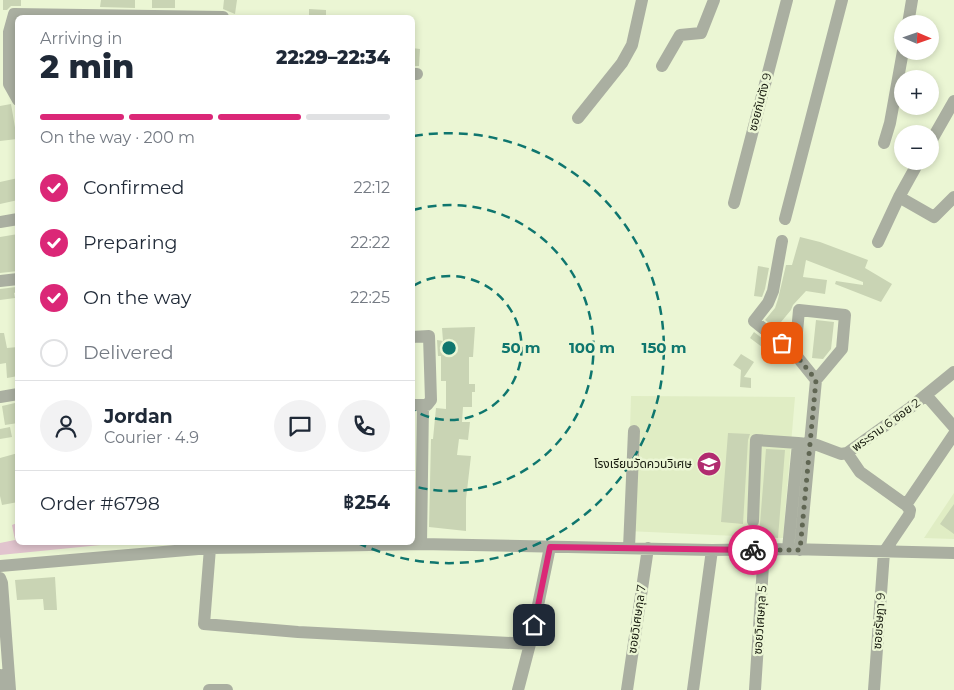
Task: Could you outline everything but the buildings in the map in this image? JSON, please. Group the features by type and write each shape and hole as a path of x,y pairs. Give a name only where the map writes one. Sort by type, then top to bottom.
{"street":[{"path":"578,118 622,63 632,45 642,0"},
{"path":"662,66 680,35 701,33 714,0"},
{"name":"ซอยกันตัง 9","path":"734,204 787,0"},
{"path":"785,219 842,0"},
{"path":"910,15 912,0"},
{"path":"9,85 9,32 14,14 66,15"},
{"path":"884,143 890,124 901,60"},
{"path":"939,128 954,102"},
{"path":"878,242 899,197 915,170"},
{"path":"899,197 934,217 954,196"},
{"path":"0,222 15,220"},
{"path":"782,241 773,290 768,303 754,321 795,354 816,380"},
{"path":"0,282 15,280"},
{"path":"794,550 805,444 816,380 842,348 845,315 799,310 795,354"},
{"path":"415,337 429,336 431,400 427,405 418,405 421,544"},
{"name":"พระราม 6 ซอย 2","path":"753,521 756,440 821,446 841,454 848,453 954,372"},
{"path":"0,397 15,394"},
{"path":"926,395 954,427"},
{"path":"629,548 634,431"},
{"path":"906,505 954,434"},
{"path":"848,453 860,472 906,505 910,510 909,515 884,552"},
{"path":"415,544 954,553"},
{"path":"0,566 194,546 210,548 241,545"},
{"path":"518,690 530,644 550,547"},
{"path":"210,548 204,624 298,632 530,644"},
{"name":"ซอยวิเศษกุล 7","path":"627,690 648,548"},
{"path":"693,690 712,550"},
{"name":"ซอยวิเศษกุล 5","path":"755,690 764,550"},
{"name":"ซอยรัษฎา 9","path":"874,690 884,552"},
{"path":"0,578 2,583 10,690"},
{"path":"0,676 2,690"},
{"path":"209,690 225,690"}],"shaded area":[{"name":"โรงเรียนวัดควนวิเศษ","path":"631,396 795,397 783,538 627,531"},
{"path":"954,493 954,539 924,538"},
{"path":"15,524 15,540 12,525"},
{"path":"15,540 15,545 101,545 0,555 0,543"}],"way so far":[{"path":"753,550 800,550 816,380 795,354 782,343"}],"place":[{"name":"โรงเรียนวัดควนวิเศษ","path":"709,464"}],"route":[{"path":"534,625 550,547 753,550"}]}
